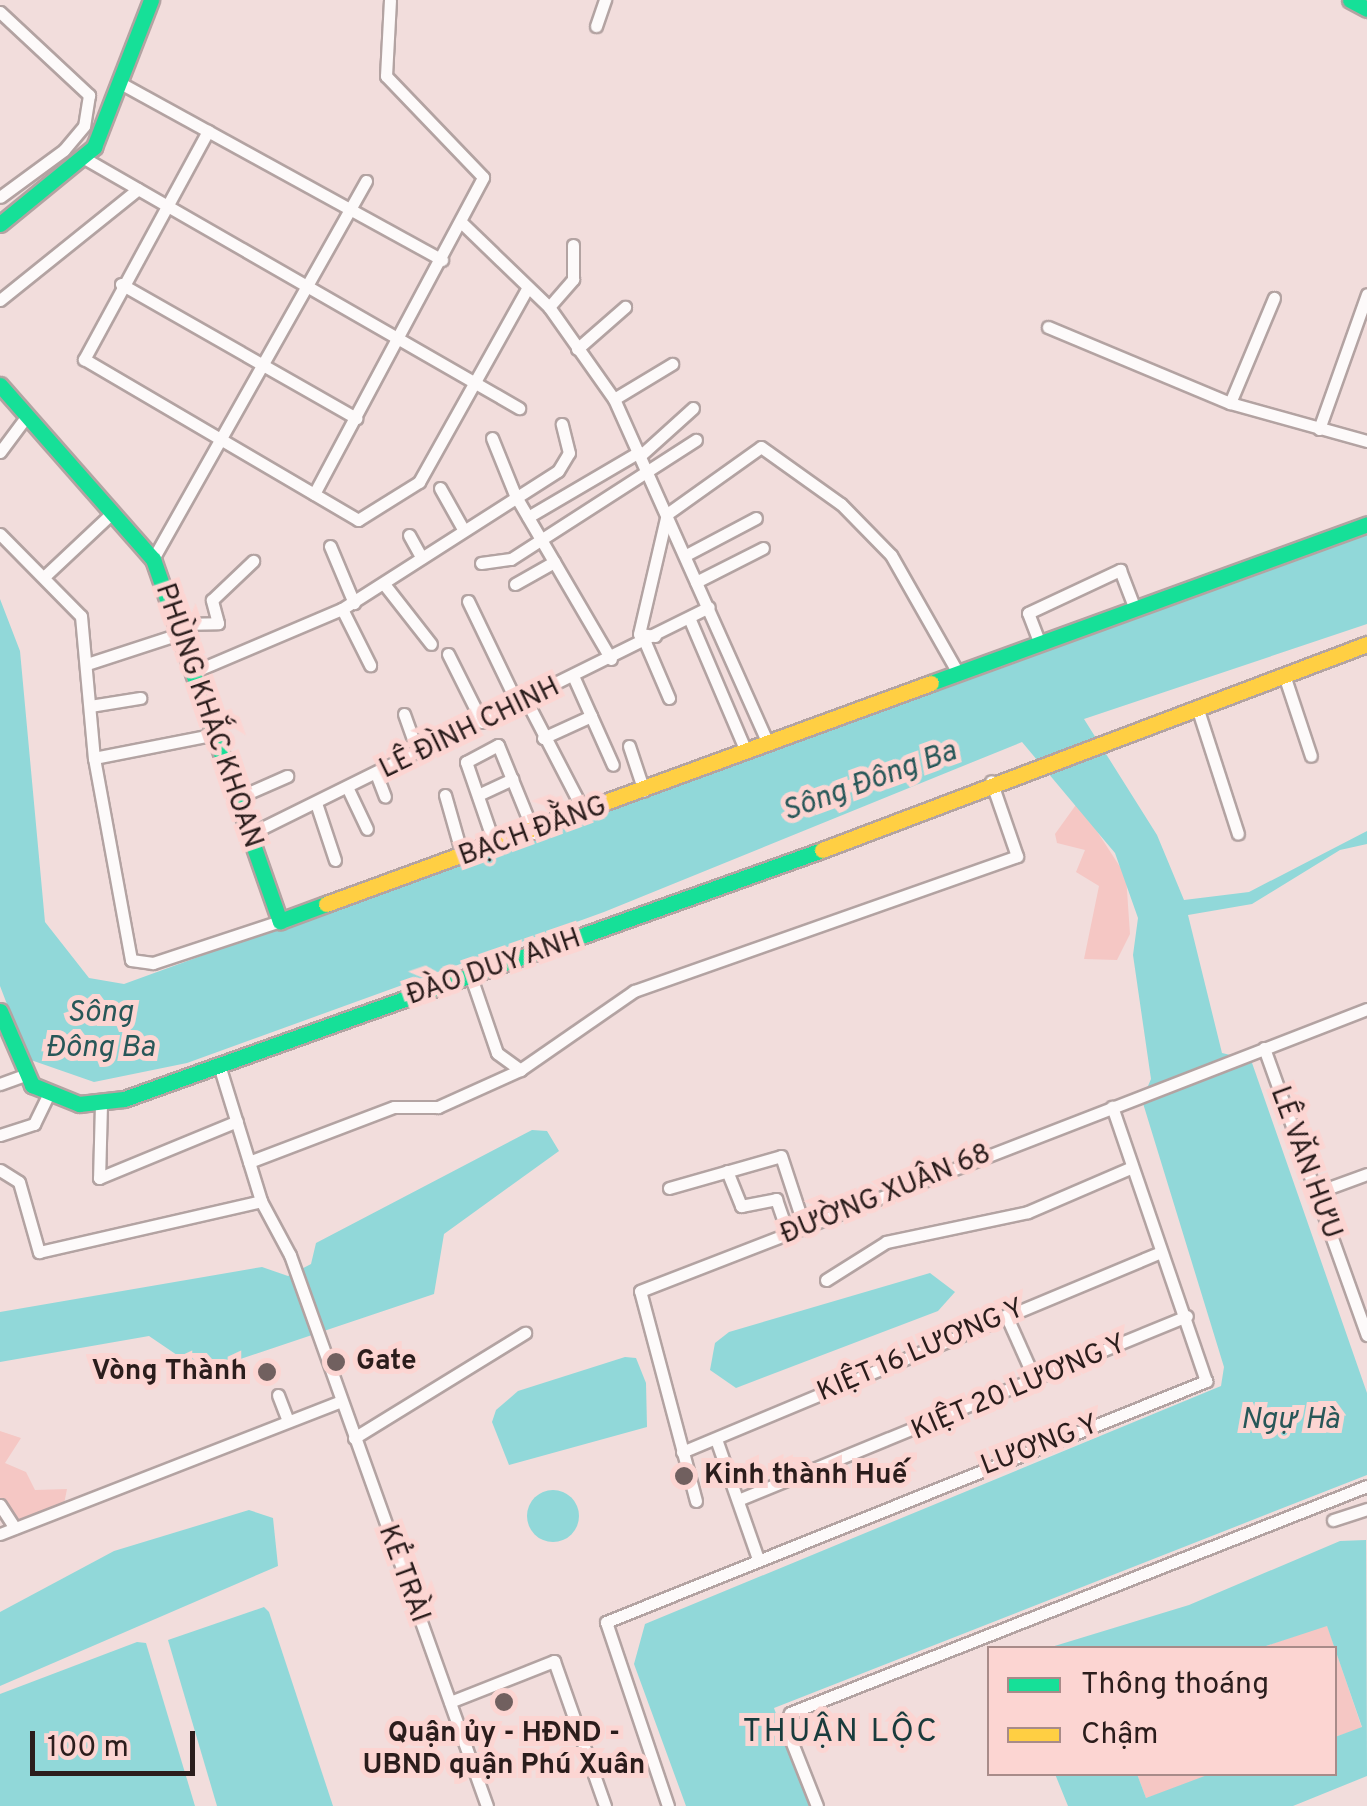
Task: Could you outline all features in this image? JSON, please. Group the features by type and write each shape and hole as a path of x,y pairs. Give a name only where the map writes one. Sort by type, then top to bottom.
{"street":[{"path":"0,224 84,158 124,85 151,0"},
{"path":"314,494 442,260 484,174 386,76 390,0"},
{"path":"596,26 605,0"},
{"path":"1350,0 1367,10"},
{"path":"0,12 90,95 84,126 64,150 0,197"},
{"path":"124,85 442,260"},
{"path":"208,131 84,352 87,365 364,520 398,500 418,482 527,289"},
{"path":"84,158 519,408"},
{"path":"153,560 366,181"},
{"path":"0,300 138,189"},
{"path":"462,222 549,307 614,399 768,743"},
{"path":"549,307 574,279 573,245"},
{"path":"122,284 356,418"},
{"path":"1320,429 1367,294"},
{"path":"1230,403 1274,298"},
{"path":"578,349 626,307"},
{"path":"1048,327 1230,403 1367,441"},
{"path":"614,399 672,364"},
{"name":"PHÙNG KHẮC KHOAN","path":"0,385 153,560 280,921"},
{"path":"528,517 640,454 693,408"},
{"path":"0,452 26,417"},
{"path":"191,673 348,606 567,463 562,424"},
{"path":"492,438 515,495 610,658"},
{"path":"480,564 511,558 696,440"},
{"path":"670,698 650,639 639,634 667,514 768,448 891,555 958,673"},
{"path":"440,488 463,530"},
{"path":"47,574 112,514"},
{"path":"686,554 756,518"},
{"name":"BẠCH ĐẰNG","path":"0,534 47,574 81,616 94,758 131,960 152,964 463,859 1367,524"},
{"path":"410,534 422,558"},
{"path":"330,546 370,665"},
{"path":"696,582 762,548"},
{"path":"87,664 180,629 218,623 212,600 253,561"},
{"path":"515,584 554,562"},
{"path":"1040,644 1028,613 1120,570 1135,609"},
{"path":"384,584 431,644"},
{"path":"468,601 585,814"},
{"name":"LÊ ĐÌNH CHINH","path":"248,836 574,678 709,607"},
{"path":"690,620 746,751"},
{"name":"ĐÀO DUY ANH","path":"101,1104 471,977 1367,644"},
{"path":"448,654 482,722"},
{"path":"1284,675 1311,756"},
{"path":"574,678 614,765"},
{"path":"90,706 140,698"},
{"path":"1197,707 1238,834"},
{"path":"404,714 413,772"},
{"path":"542,738 591,716"},
{"path":"94,758 216,734"},
{"path":"495,846 466,762 498,745 534,833"},
{"path":"629,746 644,791"},
{"path":"237,798 288,776"},
{"path":"376,776 386,797"},
{"path":"478,795 512,779"},
{"path":"249,1162 394,1107 438,1107 520,1070 634,991 1017,856 991,781"},
{"path":"348,789 367,829"},
{"path":"444,795 463,859"},
{"path":"316,803 335,860"},
{"path":"471,977 496,1054 520,1070"},
{"path":"1264,1048 1367,1009"},
{"path":"0,1011 3,1031 22,1076 49,1092 101,1104 99,1178 237,1122"},
{"name":"ĐƯỜNG XUÂN 68","path":"682,1452 640,1292 1264,1048"},
{"name":"LÊ VĂN HƯU","path":"1264,1048 1367,1334"},
{"path":"0,1170 19,1182 40,1252 261,1201 220,1064"},
{"path":"0,1084 22,1076"},
{"path":"0,1135 34,1124 49,1092"},
{"name":"LƯƠNG Y","path":"668,1806 606,1622 1206,1381 1187,1316 1130,1168 1112,1108"},
{"path":"669,1188 786,1158 806,1230"},
{"path":"826,1280 886,1242 1028,1212 1130,1168"},
{"path":"727,1171 738,1204 776,1199 788,1236"},
{"path":"1316,1193 1367,1174"},
{"name":"KẺ TRÀI","path":"261,1201 290,1255 487,1806"},
{"name":"KIỆT 16 LƯƠNG Y","path":"682,1452 1161,1252"},
{"path":"1006,1315 1036,1382"},
{"name":"KIỆT 20 LƯƠNG Y","path":"738,1500 1036,1382 1187,1316"},
{"path":"354,1438 525,1333"},
{"path":"278,1394 288,1422"},
{"path":"0,1534 340,1401"},
{"path":"716,1439 758,1559"},
{"path":"682,1452 696,1500"},
{"path":"818,1806 785,1726 790,1713 1367,1486"},
{"path":"0,1505 15,1528"},
{"path":"1334,1520 1367,1510"},
{"path":"450,1702 554,1661 605,1806"}],"shaded area":[{"path":"1078,802 1126,876 1130,934 1117,960 1084,959 1099,886 1076,872 1085,850 1057,843 1055,834"},
{"path":"0,1431 21,1438 5,1463 26,1472 35,1490 67,1489 64,1504 14,1538 0,1497"},
{"path":"1327,1625 1334,1646 1266,1646"},
{"path":"1337,1654 1362,1728 1337,1736"},
{"path":"1138,1776 1211,1777 1146,1798"}],"water":[{"path":"1367,533 1367,624 1084,719 1157,835 1184,900 1249,892 1367,831 1367,844 1340,850 1252,904 1188,915 1222,1053 1251,1060 1367,1393 1367,1475 774,1708 809,1806 686,1806 634,1664 645,1624 1221,1386 1224,1367 1142,1100 1151,1079 1133,955 1138,918 1115,853 1022,742 604,912 187,1063 94,1082 28,1059 0,986 0,599 20,651 45,922 89,978 124,984"},
{"path":"532,1130 547,1131 559,1151 444,1234 434,1294 202,1372 149,1336 0,1362 0,1312 262,1267 288,1276 311,1264 316,1243"},
{"path":"930,1273 955,1292 938,1311 736,1388 710,1370 715,1343 729,1332"},
{"path":"625,1357 636,1358 646,1383 647,1427 509,1465 492,1422 496,1410 518,1391"},
{"path":"553,1490 572,1497 579,1516 572,1535 553,1542 534,1535 527,1516 534,1497"},
{"path":"249,1510 273,1518 278,1566 0,1686 0,1612 114,1551"},
{"path":"1366,1540 1367,1776 1293,1806 1068,1806 1056,1776 1138,1776 1146,1798 1205,1776 1337,1776 1337,1736 1362,1727 1327,1626 1266,1646 1055,1646 1189,1605 1340,1541"},
{"path":"264,1607 269,1612 333,1806 217,1806 168,1640"},
{"path":"137,1642 146,1643 195,1806 0,1806 0,1694"}],"traffic: fast":[{"path":"0,224 94,147 151,0"},
{"path":"1350,0 1367,9"},
{"path":"0,385 153,559 280,921 326,904"},
{"path":"931,683 1367,524"},
{"path":"0,1011 32,1085 79,1104 124,1099 822,850"}],"traffic: slow":[{"path":"822,850 1367,644"},
{"path":"326,904 931,683"}],"place":[{"name":"Gate","path":"336,1362"},
{"name":"Vòng Thành","path":"267,1372"},
{"name":"Kinh thành Huế","path":"684,1476"},
{"name":"Quận ủy - HĐND - UBND quận Phú Xuân","path":"504,1702"}],"district":[{"name":"THUẬN LỘC","path":"841,1733"}],"water label":[{"name":"Sông Đông Ba","path":"870,783"},
{"name":"Sông Đông Ba","path":"100,1031"},
{"name":"Ngự Hà","path":"1290,1421"}]}
